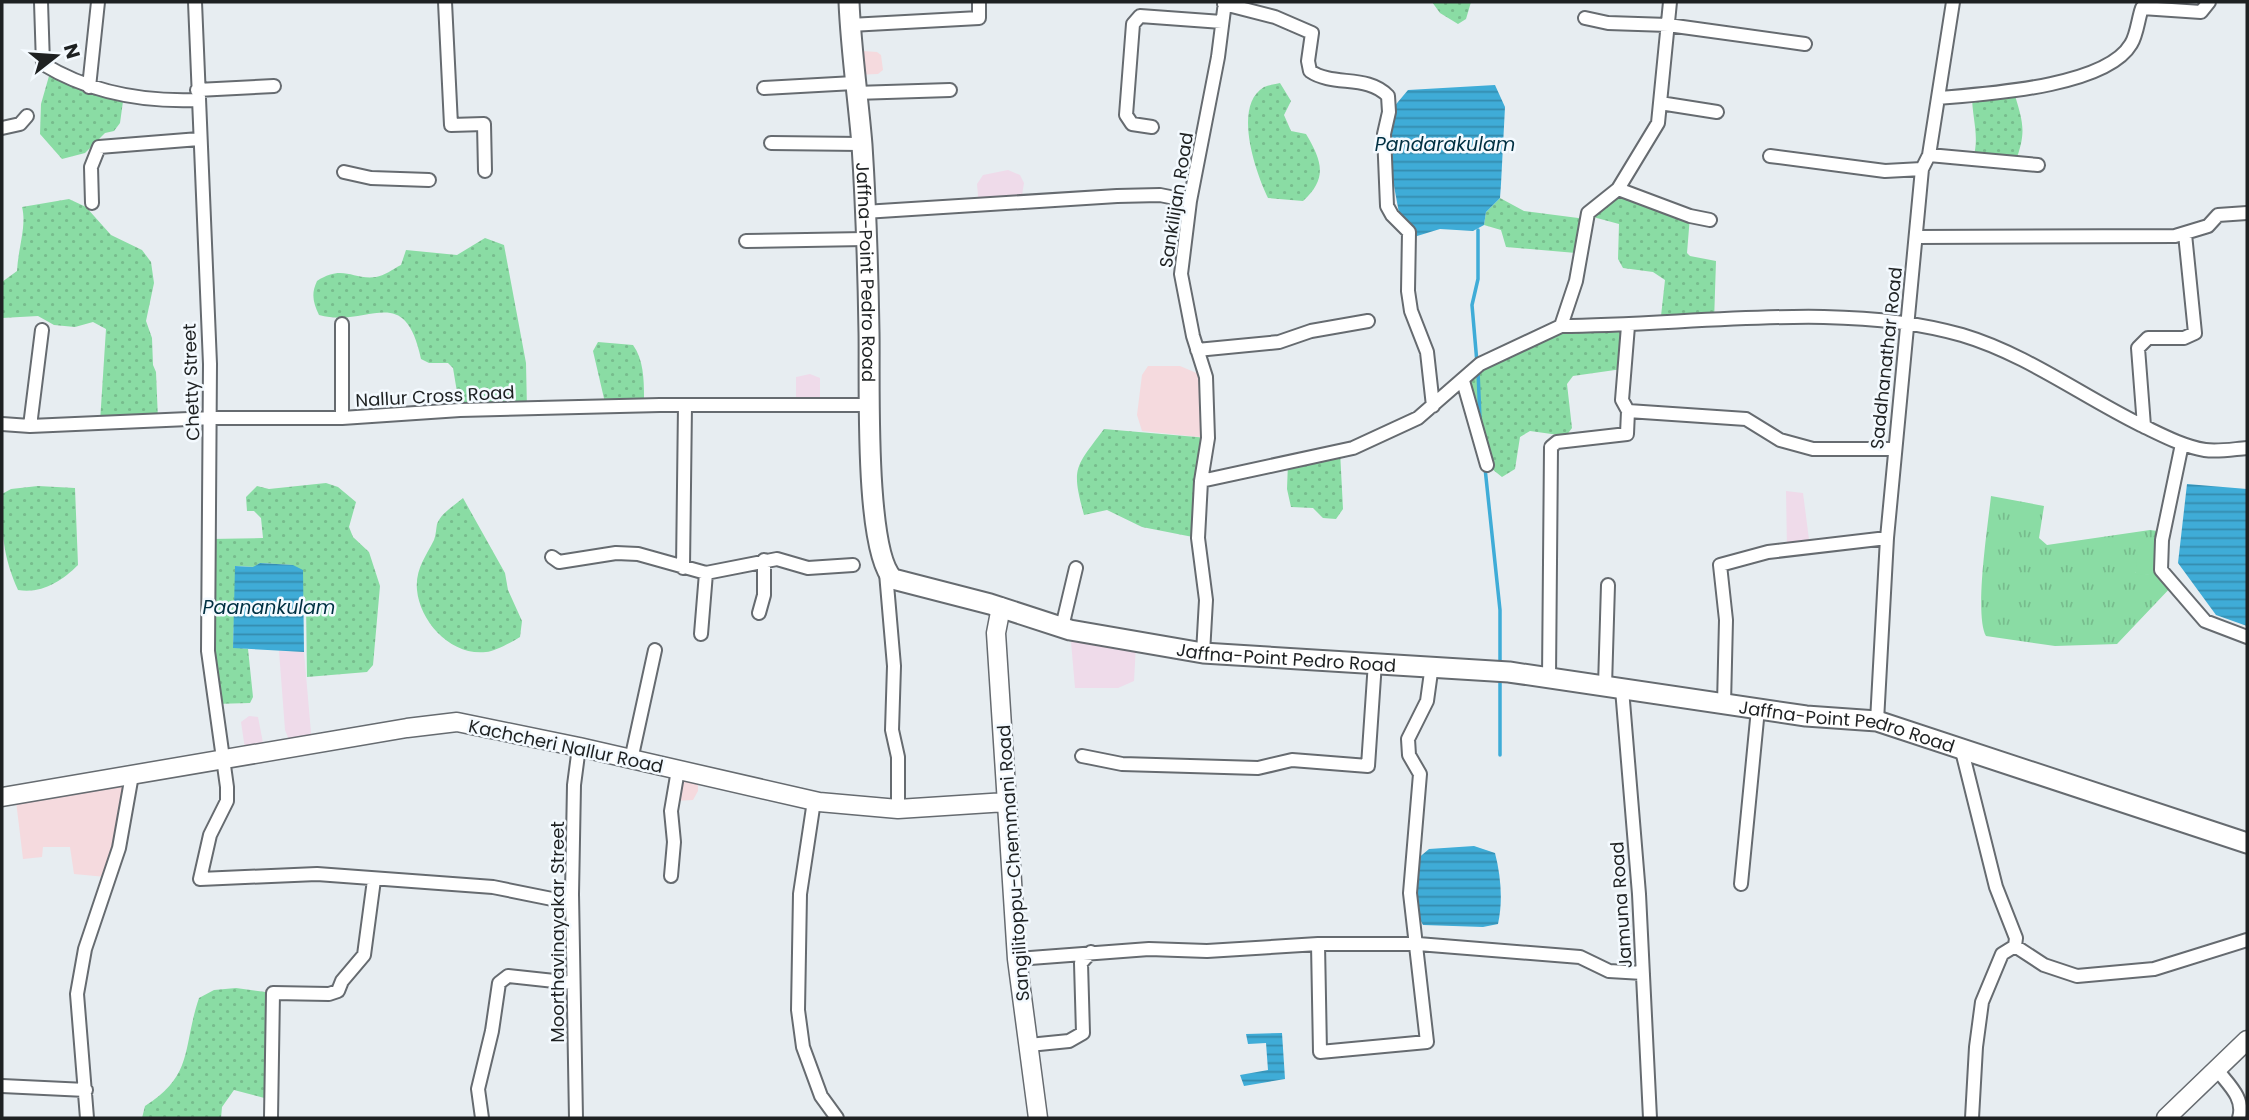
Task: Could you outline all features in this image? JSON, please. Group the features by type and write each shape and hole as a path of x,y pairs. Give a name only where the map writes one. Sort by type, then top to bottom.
{"main road":[{"name":"Jaffna-Point Pedro Road","path":"849,2 854,88 862,144 875,519 886,572 893,579 1001,607 1062,627 1136,643 1203,653 1432,666 1549,678 1758,709 1877,721 2247,844"}],"street":[{"path":"41,2 43,64 89,87 152,99 274,86"},
{"path":"89,87 98,2"},
{"name":"Chetty Street","path":"195,2 211,418 208,651 227,801 210,835 200,878 317,874 374,880"},
{"path":"446,2 451,125 484,124 485,171"},
{"path":"850,24 979,18 979,2"},
{"path":"1561,326 1576,281 1588,213 1618,189 1658,123 1670,2"},
{"name":"Saddhanathar Road","path":"1877,721 1886,538 1922,169 1929,155 1953,2"},
{"path":"1939,98 2014,92 2098,72 2131,45 2142,8 2201,12 2209,2"},
{"path":"1224,3 1275,17 1312,33 1308,61 1310,71 1318,77 1371,84 1388,96 1389,111 1384,134 1387,206 1409,232 1408,291 1411,311 1427,352 1433,406"},
{"name":"Sankilijan Road","path":"1203,653 1206,600 1198,538 1201,481 1208,438 1206,377 1197,350 1181,274 1190,201 1199,167 1224,3"},
{"path":"1152,127 1132,124 1126,115 1133,24 1140,16 1222,22"},
{"path":"1585,18 1608,23 1668,24 1805,44"},
{"path":"764,88 950,90"},
{"path":"1660,103 1717,112"},
{"path":"2,128 20,124 27,116"},
{"path":"92,203 91,167 99,147 200,139"},
{"path":"771,143 862,144"},
{"path":"1929,155 2038,165"},
{"path":"1770,156 1885,171 1922,169"},
{"path":"344,172 371,178 429,180"},
{"path":"1618,189 1690,216 1710,220"},
{"path":"864,212 1117,196 1160,195 1190,201"},
{"path":"1916,237 2175,236 2208,226 2218,215 2247,213"},
{"path":"2144,426 2138,348 2148,338 2184,338 2195,333 2185,234"},
{"path":"746,241 865,239"},
{"path":"1201,481 1353,448 1418,418 1480,364 1561,326 1628,326 1838,317 1906,324 1961,335 2010,353 2182,444 2207,450 2247,448"},
{"path":"1197,350 1279,342 1311,331 1368,321"},
{"path":"342,324 342,418"},
{"path":"1549,678 1551,447 1557,442 1627,434 1628,411 1622,400 1622,379 1628,326"},
{"path":"30,426 41,330"},
{"path":"1463,381 1487,465"},
{"path":"683,568 685,405"},
{"name":"Nallur Cross Road","path":"2,424 30,426 211,418 342,418 460,410 685,405 870,405"},
{"path":"1628,411 1746,419 1780,440 1813,449 1895,449"},
{"path":"2182,444 2162,540 2161,570 2205,621 2247,637"},
{"path":"1724,704 1726,620 1720,565 1768,552 1886,538"},
{"path":"552,557 559,562 616,553 638,554 706,573 778,559 808,568 853,565"},
{"path":"759,613 764,595 764,560"},
{"path":"1062,627 1076,568"},
{"path":"886,572 894,666 892,730 898,757 898,809"},
{"path":"701,634 706,573"},
{"name":"Jamuna Road","path":"1608,585 1613,688 1643,974 1650,1118"},
{"name":"Sangilitoppu-Chemmani Road","path":"1001,607 996,633 1017,959 1038,1118"},
{"path":"631,760 655,650"},
{"path":"1082,756 1122,764 1258,768 1292,760 1367,766 1375,662"},
{"path":"1318,944 1320,1052 1427,1042 1418,944 1411,921 1410,893 1420,774 1409,755 1408,739 1427,701 1432,666"},
{"path":"1741,884 1758,709"},
{"name":"Kachcheri Nallur Road","path":"2,797 407,727 457,723 579,747 814,801 898,809 1006,802"},
{"name":"Moorthavinayakar Street","path":"576,1118 572,903 574,785 579,747"},
{"path":"1962,751 1996,887 2016,938 2015,946"},
{"path":"671,876 674,842 671,811 678,770"},
{"path":"87,1118 77,994 85,949 119,848 132,775"},
{"path":"814,801 800,894 798,1010 803,1047 821,1096 837,1118"},
{"path":"271,1118 273,993 329,995 338,991 342,981 364,955 374,880 493,887 572,903"},
{"path":"2015,946 2044,965 2077,976 2154,970 2247,940"},
{"path":"1017,959 1149,949 1207,951 1318,944 1418,944 1580,957 1609,971 1643,974"},
{"path":"1972,1118 1976,1047 1982,1002 2002,954 2015,946"},
{"path":"1029,1045 1069,1041 1083,1033 1081,963 1091,952"},
{"path":"482,1118 478,1089 492,1031 499,983 508,976 573,982"},
{"path":"2166,1118 2218,1071 2247,1040"},
{"path":"2218,1071 2238,1097 2241,1111 2239,1118"},
{"path":"2,1086 86,1090"}],"shaded area":[{"path":"863,51 881,55 883,70 878,74 853,75 852,55"},
{"path":"1008,170 1020,175 1024,183 1021,202 979,206 977,184 983,175"},
{"path":"1148,366 1180,366 1206,377 1208,438 1142,431 1137,415 1142,375"},
{"path":"810,374 820,378 820,405 796,405 796,377"},
{"path":"1786,491 1803,493 1810,547 1787,550"},
{"path":"1070,630 1136,644 1134,681 1118,688 1075,688"},
{"path":"279,651 304,652 312,744 292,747 285,730"},
{"path":"249,716 258,717 265,753 246,756 241,722"},
{"path":"678,770 698,775 698,791 693,800 675,801"},
{"path":"129,781 106,877 74,874 70,847 43,847 42,857 23,859 16,801"}],"green space":[{"path":"1432,2 1471,2 1466,19 1458,24 1440,13"},
{"path":"51,69 124,94 120,123 114,131 105,133 85,153 62,159 40,134 41,104"},
{"path":"1280,83 1291,101 1284,115 1291,131 1306,134 1319,161 1316,185 1303,201 1268,198 1253,157 1248,124 1249,109 1254,96 1264,87"},
{"path":"2014,92 2022,127 2015,163 1973,159 1976,135 1972,95"},
{"path":"1618,189 1690,216 1687,253 1716,261 1714,322 1660,325 1665,280 1653,272 1623,268 1618,259 1619,224 1593,217"},
{"path":"1500,198 1524,211 1586,219 1576,253 1506,247 1501,230 1484,225 1486,212"},
{"path":"69,199 86,207 111,235 142,250 151,262 154,283 146,321 152,338 158,420 100,422 106,329 93,322 75,327 54,325 38,316 2,318 2,282 17,271 23,229 22,207"},
{"path":"485,238 504,245 526,363 527,410 460,410 453,368 448,363 429,363 421,359 414,335 405,321 394,314 337,318 319,315 313,294 317,281 326,276 341,273 379,276 401,265 406,250 457,255"},
{"path":"1561,326 1628,326 1622,369 1573,376 1567,384 1572,428 1566,436 1530,431 1520,437 1515,469 1502,477 1487,465 1463,381 1480,364"},
{"path":"598,342 633,345 642,366 644,406 606,407 593,351"},
{"path":"1104,429 1208,438 1198,538 1142,527 1107,510 1084,515 1078,487 1078,469"},
{"path":"1340,451 1343,509 1336,519 1323,518 1313,508 1291,507 1287,489 1288,463"},
{"path":"326,483 338,487 356,502 349,527 353,537 369,552 380,586 373,665 367,672 307,677 306,603 293,565 260,563 254,567 236,566 233,647 248,649 253,697 250,703 214,704 210,539 263,538 261,518 254,511 247,511 246,497 257,486 269,489"},
{"path":"38,486 75,488 78,565 51,585 35,590 18,590 4,543 2,494 11,489"},
{"path":"1991,496 2044,506 2039,538 2047,545 2150,530 2165,532 2135,573 2164,576 2173,585 2117,644 2055,646 1986,636 1981,609"},
{"path":"463,498 505,573 508,590 522,621 520,637 486,652 461,649 450,643 431,625 424,614 417,590 419,570 434,540 439,520"},
{"path":"2140,538 2162,540 2164,576 2135,574"},
{"path":"236,988 273,993 272,1100 234,1090 222,1107 221,1118 142,1118 145,1106 161,1095 179,1072 199,998 214,990"}],"water":[{"name":"Pandarakulam","path":"1495,85 1505,107 1500,198 1486,212 1484,225 1473,231 1440,229 1404,240 1382,121 1408,90"},
{"path":"2187,484 2247,489 2247,626 2216,615 2178,563"},
{"name":"Paanankulam","path":"260,563 293,565 303,570 304,652 233,648 235,566 253,567"},
{"path":"1474,846 1495,853 1501,889 1498,924 1483,927 1423,925 1415,910 1416,860 1429,849"},
{"path":"1282,1033 1285,1079 1244,1086 1240,1075 1268,1070 1266,1043 1248,1044 1246,1034"}],"waterway":[{"path":"1477,363 1472,305 1478,279 1478,230"},
{"path":"1478,371 1480,419"},
{"path":"1485,468 1500,610 1500,666"},
{"path":"1500,677 1500,755"}]}
